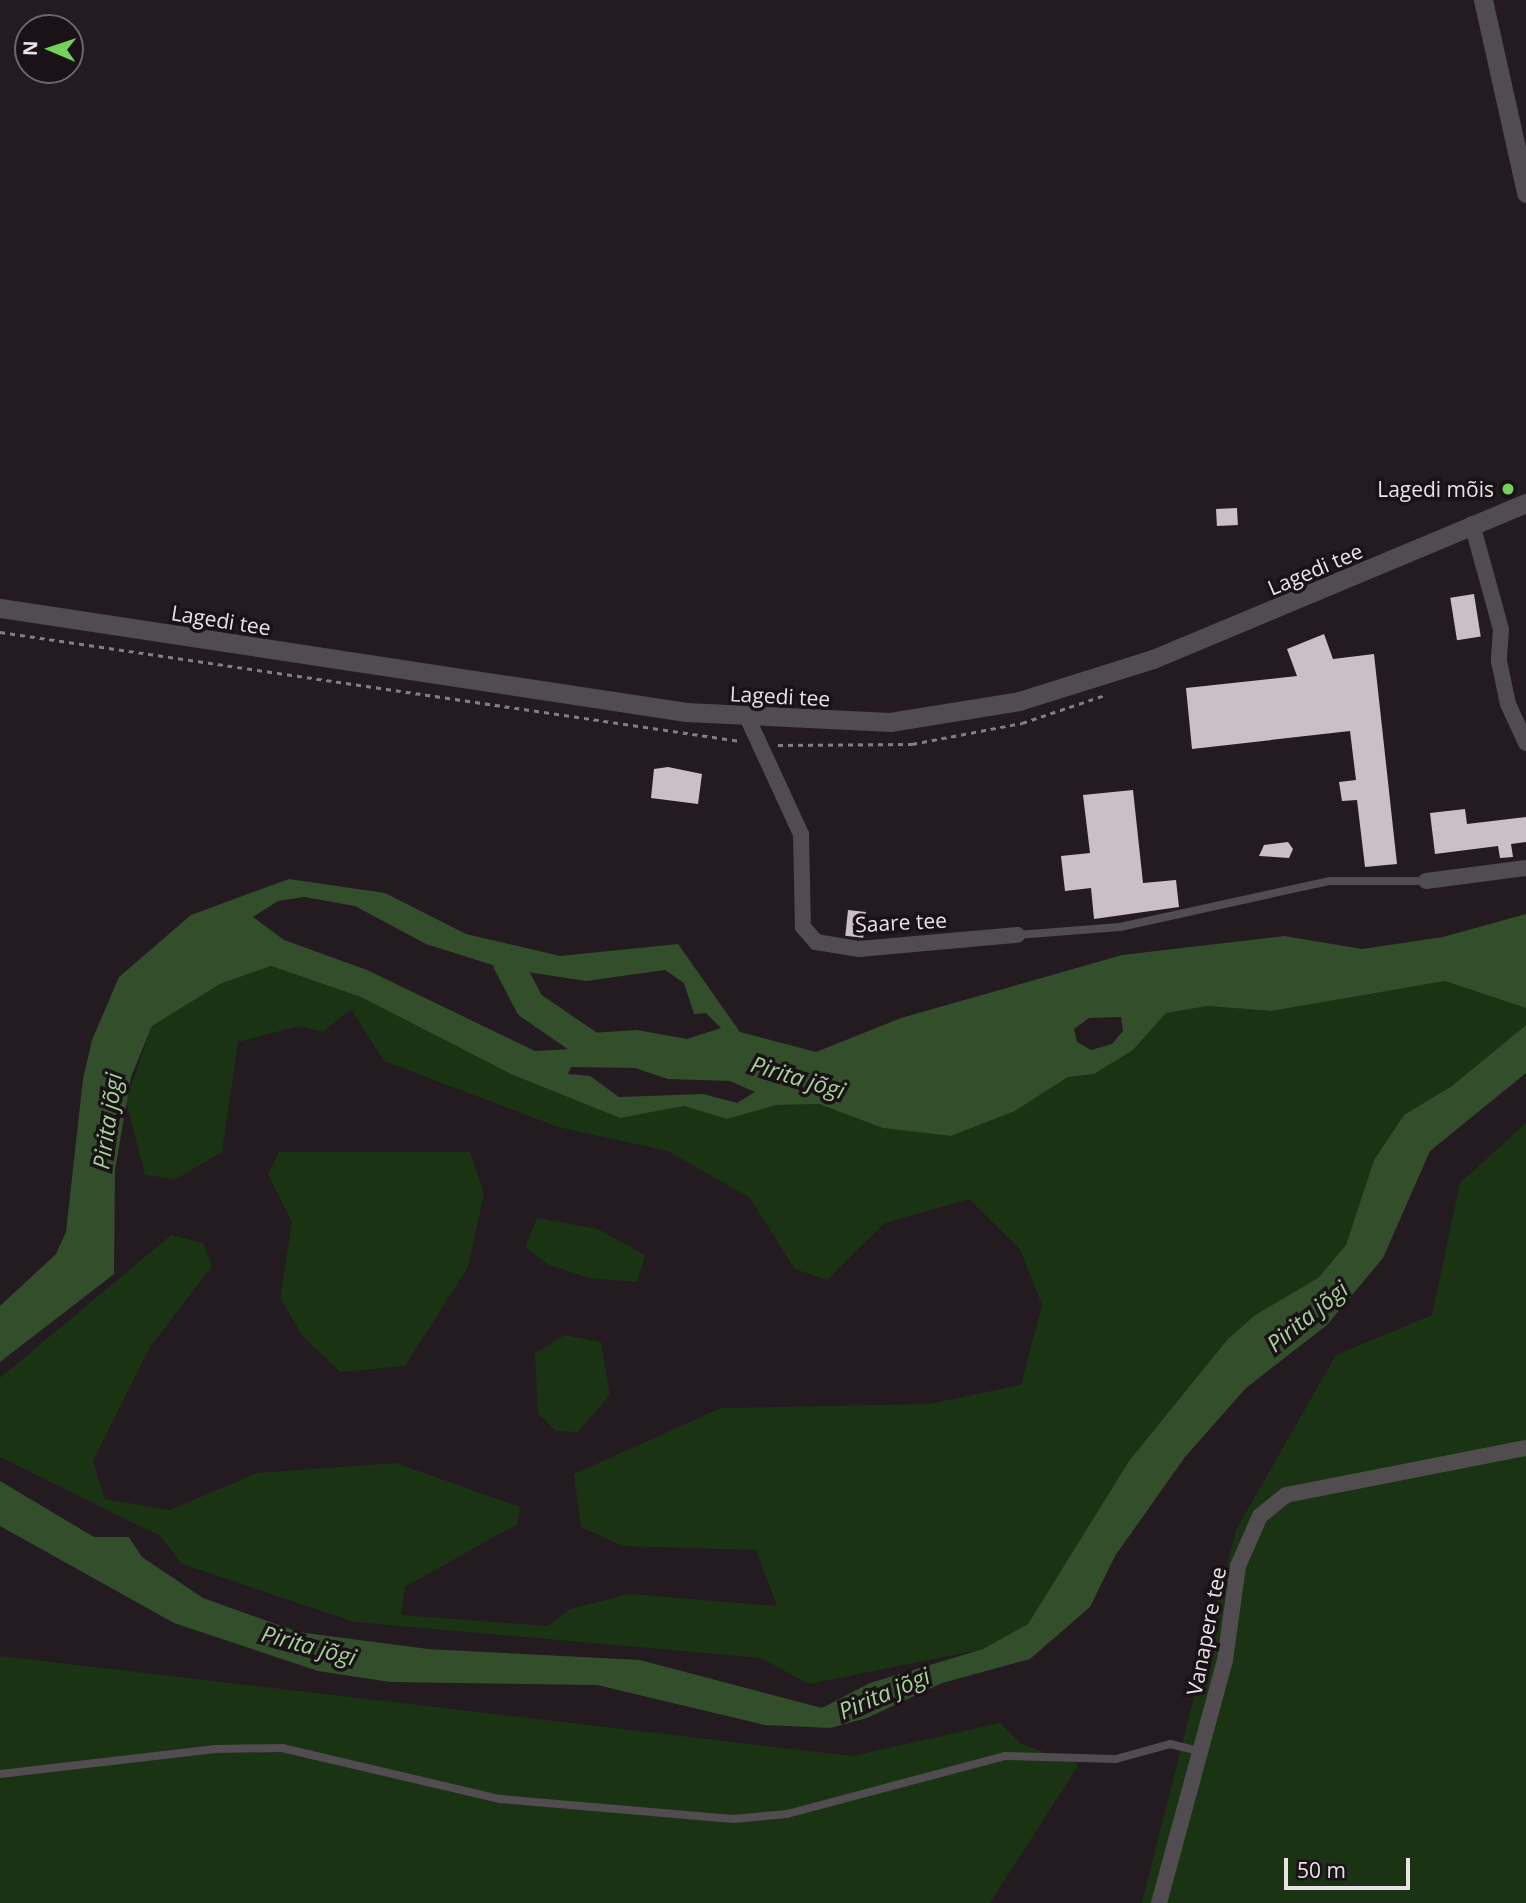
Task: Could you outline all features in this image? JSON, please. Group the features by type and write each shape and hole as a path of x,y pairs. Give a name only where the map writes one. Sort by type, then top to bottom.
{"street":[{"path":"1483,0 1526,194"},
{"name":"Lagedi tee","path":"0,608 748,719 890,722 1019,701 1190,644 1526,503"},
{"path":"1472,524 1501,629 1499,661 1508,704 1526,743"},
{"name":"Saare tee","path":"748,719 755,744 800,834 803,927 817,942 859,949 1017,935"},
{"path":"1426,880 1526,868"},
{"name":"Vanapere tee","path":"1159,1903 1203,1753 1238,1566 1260,1516 1286,1495 1526,1448"}],"lane":[{"path":"1017,935 1120,927 1330,881 1426,880"},
{"path":"0,1774 216,1749 282,1748 500,1798 733,1819 787,1814 1005,1756 1116,1759 1170,1744 1203,1753"}],"path":[{"path":"0,632 755,744 912,744 1022,723 1115,691"}],"shaded area":[{"path":"271,966 361,997 513,1075 620,1118 684,1106 727,1119 776,1105 819,1104 883,1128 951,1136 1015,1111 1068,1077 1094,1074 1133,1050 1166,1013 1208,1006 1271,1011 1445,981 1526,1008 1526,1025 1452,1086 1404,1115 1374,1160 1346,1245 1318,1278 1255,1315 1227,1340 1129,1461 1028,1624 983,1649 809,1684 761,1658 355,1622 182,1564 160,1536 0,1457 0,1378 171,1235 203,1243 212,1266 150,1347 93,1461 105,1499 170,1510 257,1473 396,1463 520,1507 517,1524 405,1587 401,1615 548,1626 570,1609 629,1594 777,1606 756,1550 623,1546 581,1527 574,1474 721,1408 929,1404 1021,1385 1042,1305 1020,1249 969,1199 885,1223 827,1280 795,1269 750,1198 668,1151 558,1127 384,1061 351,1009 323,1032 299,1026 238,1042 222,1152 176,1179 145,1175 126,1101 152,1026 220,984"},
{"path":"1526,1123 1526,1903 1142,1903 1236,1530 1336,1355 1432,1315 1460,1183"},
{"path":"279,1152 470,1152 484,1194 468,1267 405,1366 341,1372 304,1338 280,1298 292,1222 268,1174"},
{"path":"537,1218 598,1229 645,1255 637,1282 589,1278 549,1265 525,1247"},
{"path":"565,1335 601,1342 610,1395 578,1432 556,1431 538,1414 535,1353"},
{"path":"0,1656 852,1756 1000,1723 1021,1744 1079,1764 990,1903 0,1903"}],"water":[{"path":"289,879 385,893 466,934 560,956 678,944 740,1032 816,1052 901,1018 1122,955 1284,936 1362,949 1443,937 1526,914 1526,1008 1445,981 1271,1011 1208,1006 1166,1013 1133,1050 1094,1074 1068,1077 1015,1111 951,1136 883,1128 819,1104 776,1105 727,1119 684,1106 620,1118 513,1075 361,997 271,966 220,984 152,1026 131,1077 115,1170 114,1274 0,1362 0,1306 56,1254 66,1232 83,1079 92,1040 119,977 191,915","holes":["304,897 355,906 426,944 502,968 586,981 665,970 684,983 694,1014 706,1013 721,1028 687,1039 637,1030 590,1033 571,1049 535,1051 367,970 284,940 253,917 278,901","1121,1017 1123,1031 1112,1044 1091,1050 1077,1042 1074,1029 1089,1018","571,1067 635,1068 668,1079 730,1081 755,1092 737,1103 703,1094 619,1097 590,1076 568,1074"]},
{"path":"1526,1025 1526,1073 1430,1151 1383,1258 1327,1325 1246,1388 1185,1457 1115,1556 1090,1607 1030,1659 942,1683 867,1718 830,1728 765,1725 597,1685 390,1682 318,1671 174,1623 0,1526 0,1481 94,1537 129,1537 142,1557 203,1598 298,1632 428,1649 640,1660 822,1708 870,1683 983,1649 1028,1624 1129,1461 1227,1340 1255,1315 1318,1278 1346,1245 1374,1160 1404,1115 1452,1086"}],"building":[{"path":"1237,508 1238,525 1217,526 1216,509"},
{"path":"1474,594 1481,636 1457,640 1450,598"},
{"path":"1324,634 1333,659 1374,654 1397,864 1365,867 1357,800 1342,801 1339,782 1356,780 1350,731 1192,749 1186,688 1297,676 1287,649"},
{"path":"668,767 702,774 698,804 651,798 654,769"},
{"path":"1133,790 1143,883 1176,880 1179,907 1094,919 1091,888 1065,891 1061,856 1090,853 1083,795"},
{"path":"1465,809 1467,824 1526,817 1526,842 1511,844 1513,857 1500,858 1498,846 1435,854 1430,813"},
{"path":"1288,842 1293,849 1289,858 1259,856 1264,845"},
{"path":"848,910 866,912 863,938 845,936"}],"waterway":[{"name":"Pirita jõgi","path":"508,963 530,1005 597,1051"}],"place":[{"name":"Lagedi mõis","path":"1508,489"}]}
